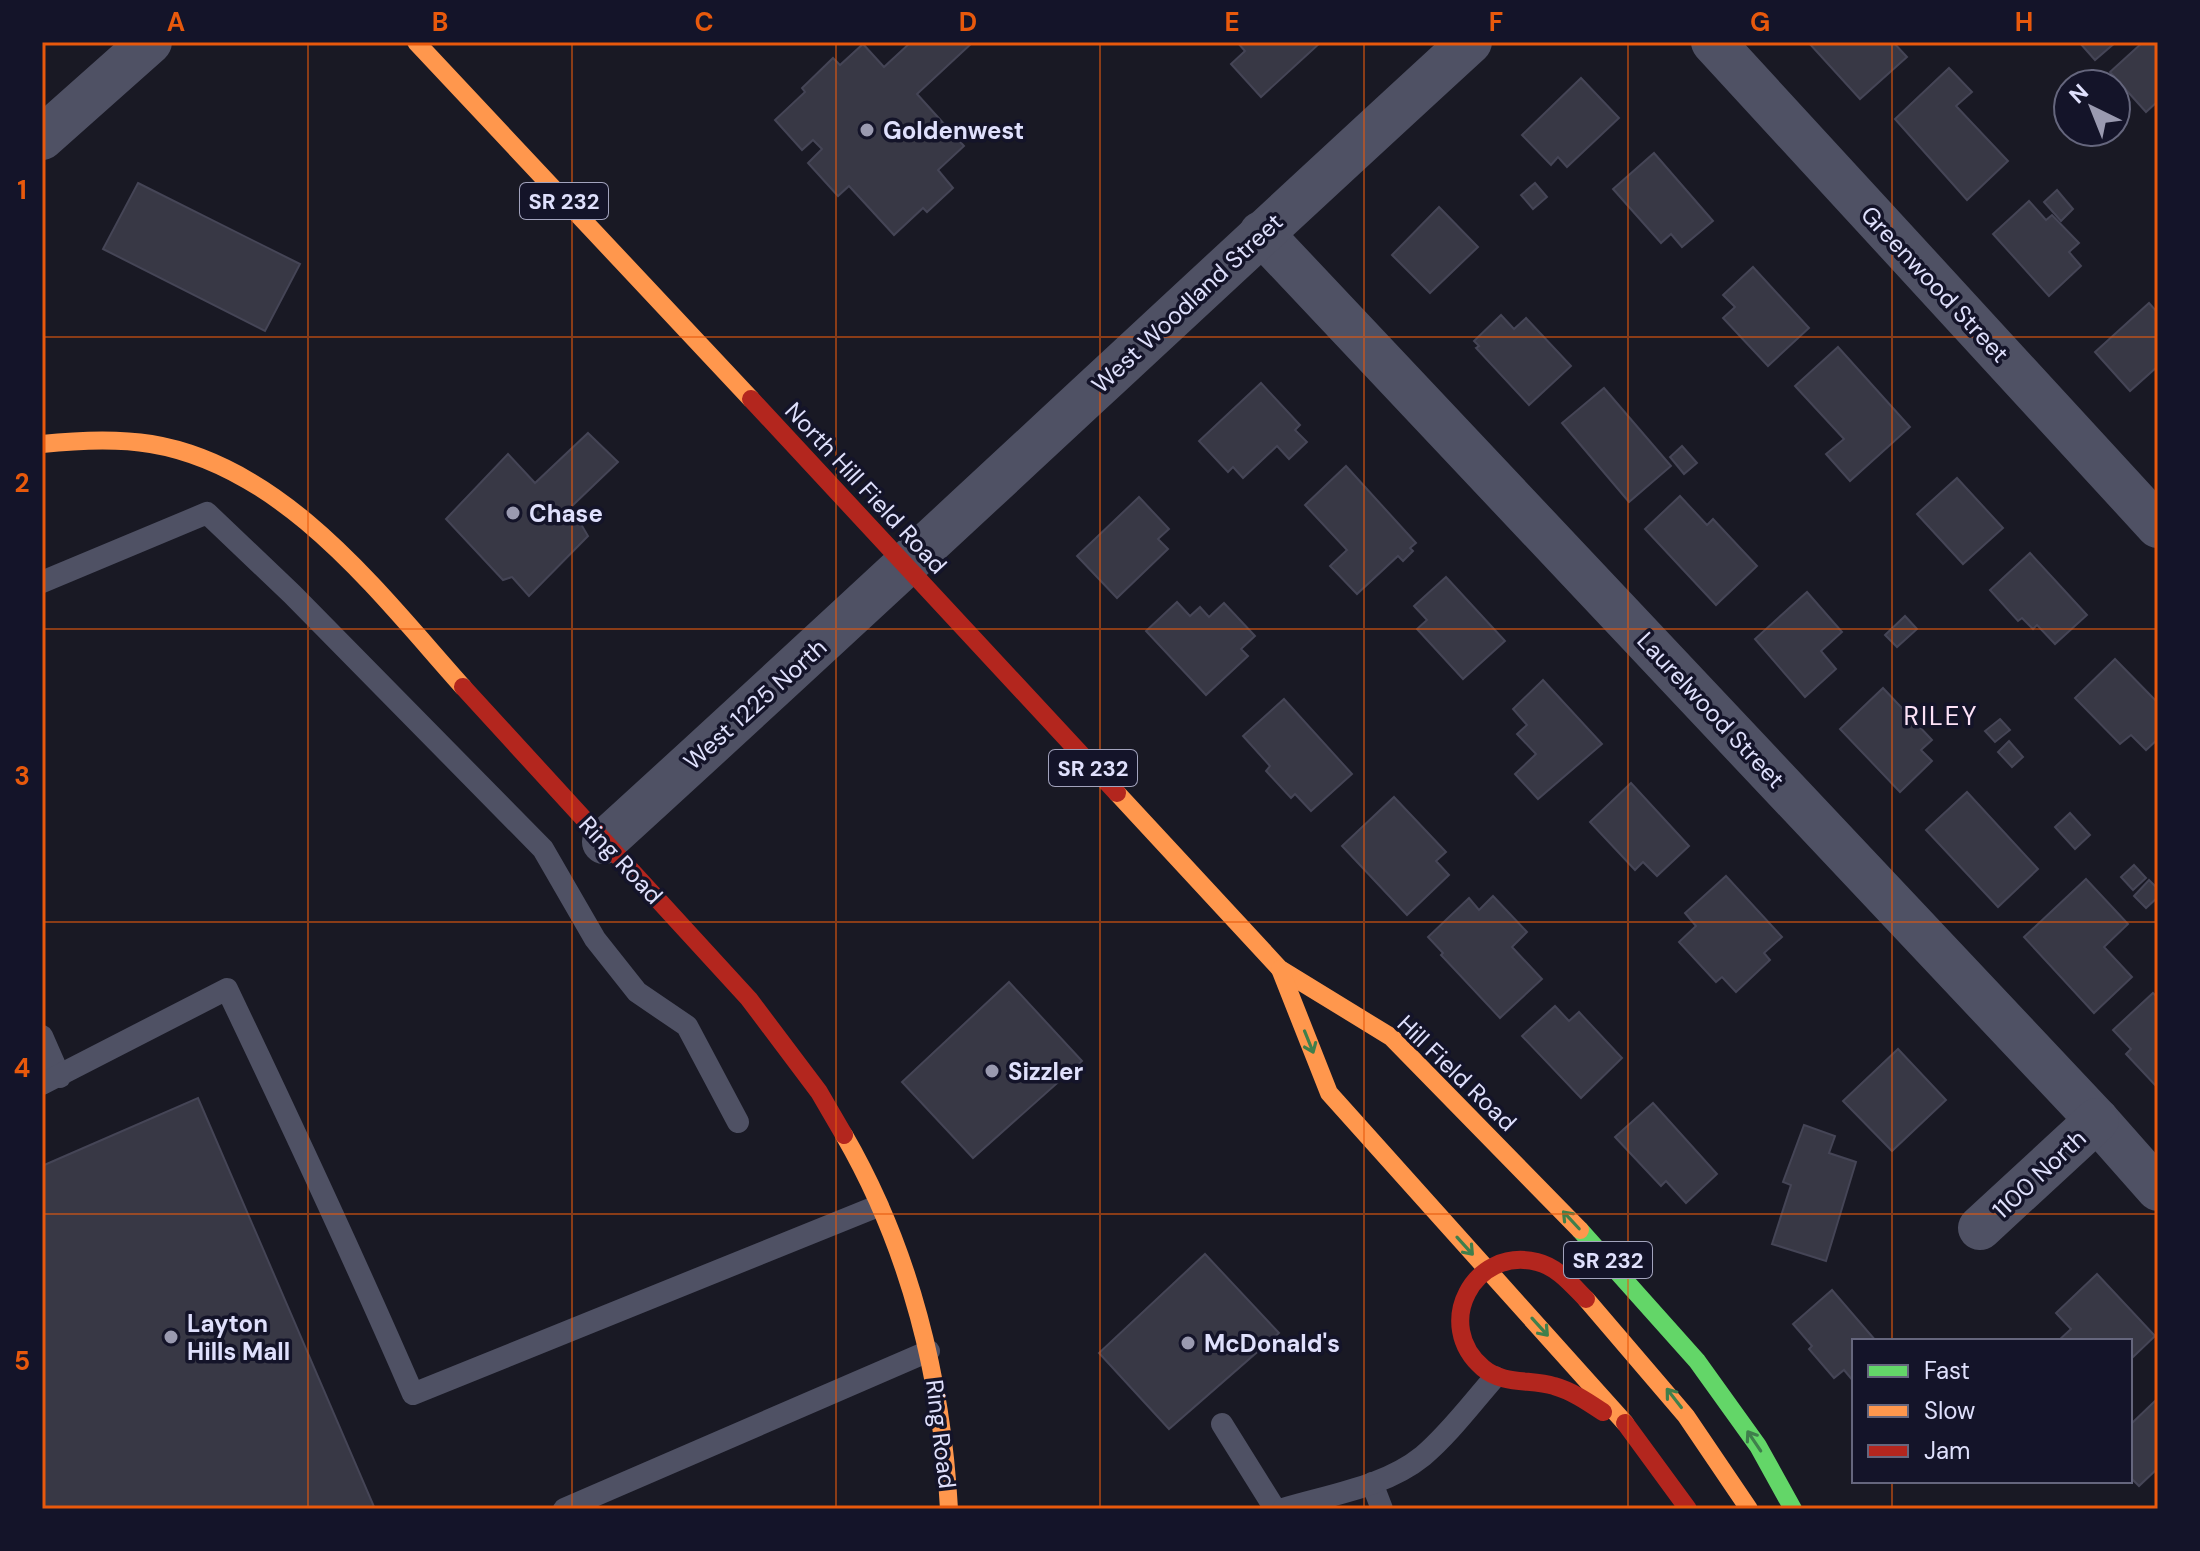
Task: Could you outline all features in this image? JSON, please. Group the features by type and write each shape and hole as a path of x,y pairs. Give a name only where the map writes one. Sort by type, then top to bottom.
{"main road":[{"name":"North Hill Field Road","path":"416,42 1280,969"},
{"name":"Ring Road","path":"42,444 113,438 180,449 218,464 288,505 313,526 366,581 768,1021 830,1111 853,1153 878,1206 910,1291 929,1351 946,1455 949,1509"},
{"name":"SR 232","path":"1280,969 1329,1093 1635,1434 1688,1509"},
{"name":"Hill Field Road","path":"1280,969 1391,1037 1552,1199 1704,1370 1758,1446 1793,1509"},
{"path":"1635,1434 1589,1402 1557,1387 1495,1377 1470,1356 1459,1326 1460,1311 1465,1294 1487,1270 1506,1260 1524,1259 1547,1265 1564,1276 1647,1366 1693,1422 1749,1509"}],"street":[{"path":"42,138 150,42"},
{"name":"West Woodland Street","path":"907,566 1261,233 1470,42"},
{"name":"Greenwood Street","path":"1713,42 2155,517"},
{"name":"Laurelwood Street","path":"1261,233 2097,1120 2158,1189"},
{"name":"West 1225 North","path":"604,842 907,566"},
{"name":"1100 North","path":"1980,1228 2097,1120"}],"lane":[{"path":"42,582 207,513 292,594 543,849 595,939 637,992 687,1026 738,1122"},
{"path":"42,1036 51,1080 227,989 299,1140 413,1394 878,1206"},
{"path":"564,1509 929,1351"},
{"path":"1283,1509 1372,1483 1422,1457 1495,1377"},
{"path":"1222,1424 1275,1509"},
{"path":"1372,1483 1382,1509"}],"building":[{"name":"Goldenwest","path":"911,42 973,42 917,94 964,146 938,170 953,188 927,212 923,208 894,235 849,186 838,196 808,163 822,149 813,140 802,150 775,120 805,92 802,88 833,58 840,65 863,44 884,67"},
{"path":"1237,42 1321,42 1261,97 1231,64 1245,51"},
{"path":"1808,42 1893,42 1907,57 1860,99"},
{"path":"2079,42 2116,42 2095,60"},
{"path":"2143,42 2158,42 2158,101 2146,112 2132,96 2132,68 2114,68"},
{"path":"1949,68 1972,92 1956,106 2008,161 1967,200 1895,119"},
{"path":"1581,78 1619,118 1567,167 1558,157 1551,165 1522,135"},
{"path":"1654,153 1713,221 1682,247 1671,234 1661,243 1613,189"},
{"path":"138,183 300,264 265,331 103,249"},
{"path":"1535,183 1547,197 1533,209 1521,195"},
{"path":"2057,190 2073,209 2061,221 2044,202"},
{"path":"2029,201 2046,220 2052,215 2079,243 2069,252 2081,266 2049,296 1993,234"},
{"path":"1439,207 1478,247 1430,293 1392,255"},
{"path":"1753,267 1809,328 1768,366 1723,318 1735,307 1723,295"},
{"path":"2149,303 2156,311 2158,309 2158,366 2130,391 2095,352"},
{"path":"1501,315 1514,329 1526,318 1571,366 1529,405 1476,348 1479,346 1474,341"},
{"path":"1838,347 1910,427 1850,481 1826,454 1844,439 1795,386"},
{"path":"1261,383 1300,425 1295,430 1307,442 1289,459 1277,446 1243,478 1233,467 1228,472 1199,441"},
{"path":"1604,388 1671,466 1629,502 1562,423"},
{"name":"Chase","path":"588,433 618,462 571,507 588,536 529,596 512,577 503,580 446,519 508,454 535,483"},
{"path":"1682,446 1697,463 1684,474 1670,457"},
{"path":"1346,466 1416,543 1403,561 1398,556 1357,594 1330,566 1347,550 1305,505"},
{"path":"1957,478 2003,528 1963,564 1917,514"},
{"path":"1680,496 1707,525 1713,519 1757,566 1716,605 1645,529"},
{"path":"1139,497 1169,529 1158,539 1168,549 1117,598 1077,556"},
{"path":"2030,553 2087,615 2055,644 2037,625 2033,629 2022,618 2018,621 1990,590"},
{"path":"1446,577 1505,641 1463,679 1417,629 1427,620 1414,606"},
{"path":"1807,592 1842,632 1821,651 1836,669 1805,697 1755,639"},
{"path":"1177,602 1190,616 1200,607 1209,617 1224,603 1255,636 1241,649 1248,656 1206,695 1146,631"},
{"path":"1905,616 1917,629 1897,647 1885,635"},
{"path":"2115,659 2158,703 2158,739 2146,750 2131,735 2120,744 2075,698"},
{"path":"1543,680 1602,744 1538,799 1515,774 1536,754 1517,734 1527,725 1513,709"},
{"path":"1883,688 1932,740 1921,750 1932,761 1900,792 1840,729"},
{"path":"1284,699 1352,774 1311,811 1295,794 1291,798 1266,771 1270,766 1243,736"},
{"path":"2000,719 2010,730 1995,742 1985,731"},
{"path":"2009,741 2023,757 2012,767 1998,752"},
{"path":"1631,783 1689,846 1657,876 1643,862 1635,870 1590,822"},
{"path":"1967,792 2038,869 1998,907 1926,830"},
{"path":"1394,797 1446,852 1436,861 1449,875 1407,915 1342,846"},
{"path":"2070,813 2090,835 2075,849 2055,827"},
{"path":"2134,865 2146,878 2133,890 2121,877"},
{"path":"1726,876 1782,937 1764,953 1770,960 1736,992 1722,977 1716,982 1679,942 1696,926 1685,913"},
{"path":"2086,879 2128,924 2104,947 2132,977 2094,1013 2024,937"},
{"path":"2149,880 2158,889 2158,897 2146,908 2134,896"},
{"path":"1493,896 1527,932 1512,947 1542,979 1500,1018 1428,937 1469,898 1479,910"},
{"name":"Sizzler","path":"1009,982 1082,1061 973,1158 902,1082"},
{"path":"2153,993 2158,998 2156,1086 2126,1054 2131,1049 2113,1030"},
{"path":"1555,1006 1569,1021 1579,1012 1622,1058 1581,1098 1522,1036"},
{"path":"1898,1049 1946,1100 1892,1151 1843,1101"},
{"name":"Layton Hills Mall","path":"198,1098 375,1509 42,1509 42,1166"},
{"path":"1653,1103 1717,1174 1686,1203 1666,1181 1661,1186 1615,1137"},
{"path":"1804,1125 1835,1136 1829,1153 1856,1162 1826,1261 1772,1244 1791,1185 1783,1182"},
{"name":"McDonald's","path":"1205,1254 1279,1333 1169,1429 1099,1353"},
{"path":"2097,1274 2155,1336 2132,1358 2132,1339 2060,1339 2071,1329 2056,1313"},
{"path":"1832,1290 1874,1339 1852,1339 1852,1380 1844,1370 1834,1378 1793,1324"},
{"path":"2158,1398 2158,1468 2139,1486 2132,1479 2132,1423"}],"traffic: fast":[{"path":"1580,1230 1697,1361 1758,1446 1793,1509"}],"traffic: slow":[{"path":"416,42 751,399"},
{"path":"42,444 97,440 151,444 199,457 244,478 286,506 325,538 362,574 463,687"},
{"path":"1117,793 1280,969 1391,1037 1580,1230"},
{"path":"1280,969 1329,1093 1625,1423"},
{"path":"844,1135 887,1223 919,1316 939,1412 949,1509"},
{"path":"1586,1299 1686,1416 1749,1509"}],"traffic: jam":[{"path":"751,399 1117,793"},
{"path":"463,687 749,999 819,1092 844,1135"},
{"path":"1586,1299 1552,1268 1537,1262 1514,1260 1495,1266 1479,1277 1467,1293 1461,1311 1461,1331 1468,1350 1491,1373 1561,1388 1603,1412"},
{"path":"1625,1423 1688,1509"}],"place":[{"name":"Goldenwest","path":"867,130"},
{"name":"Chase","path":"513,513"},
{"name":"Sizzler","path":"992,1071"},
{"name":"Layton Hills Mall","path":"171,1337"},
{"name":"McDonald's","path":"1188,1343"}],"district":[{"name":"RILEY","path":"1941,716"}]}
